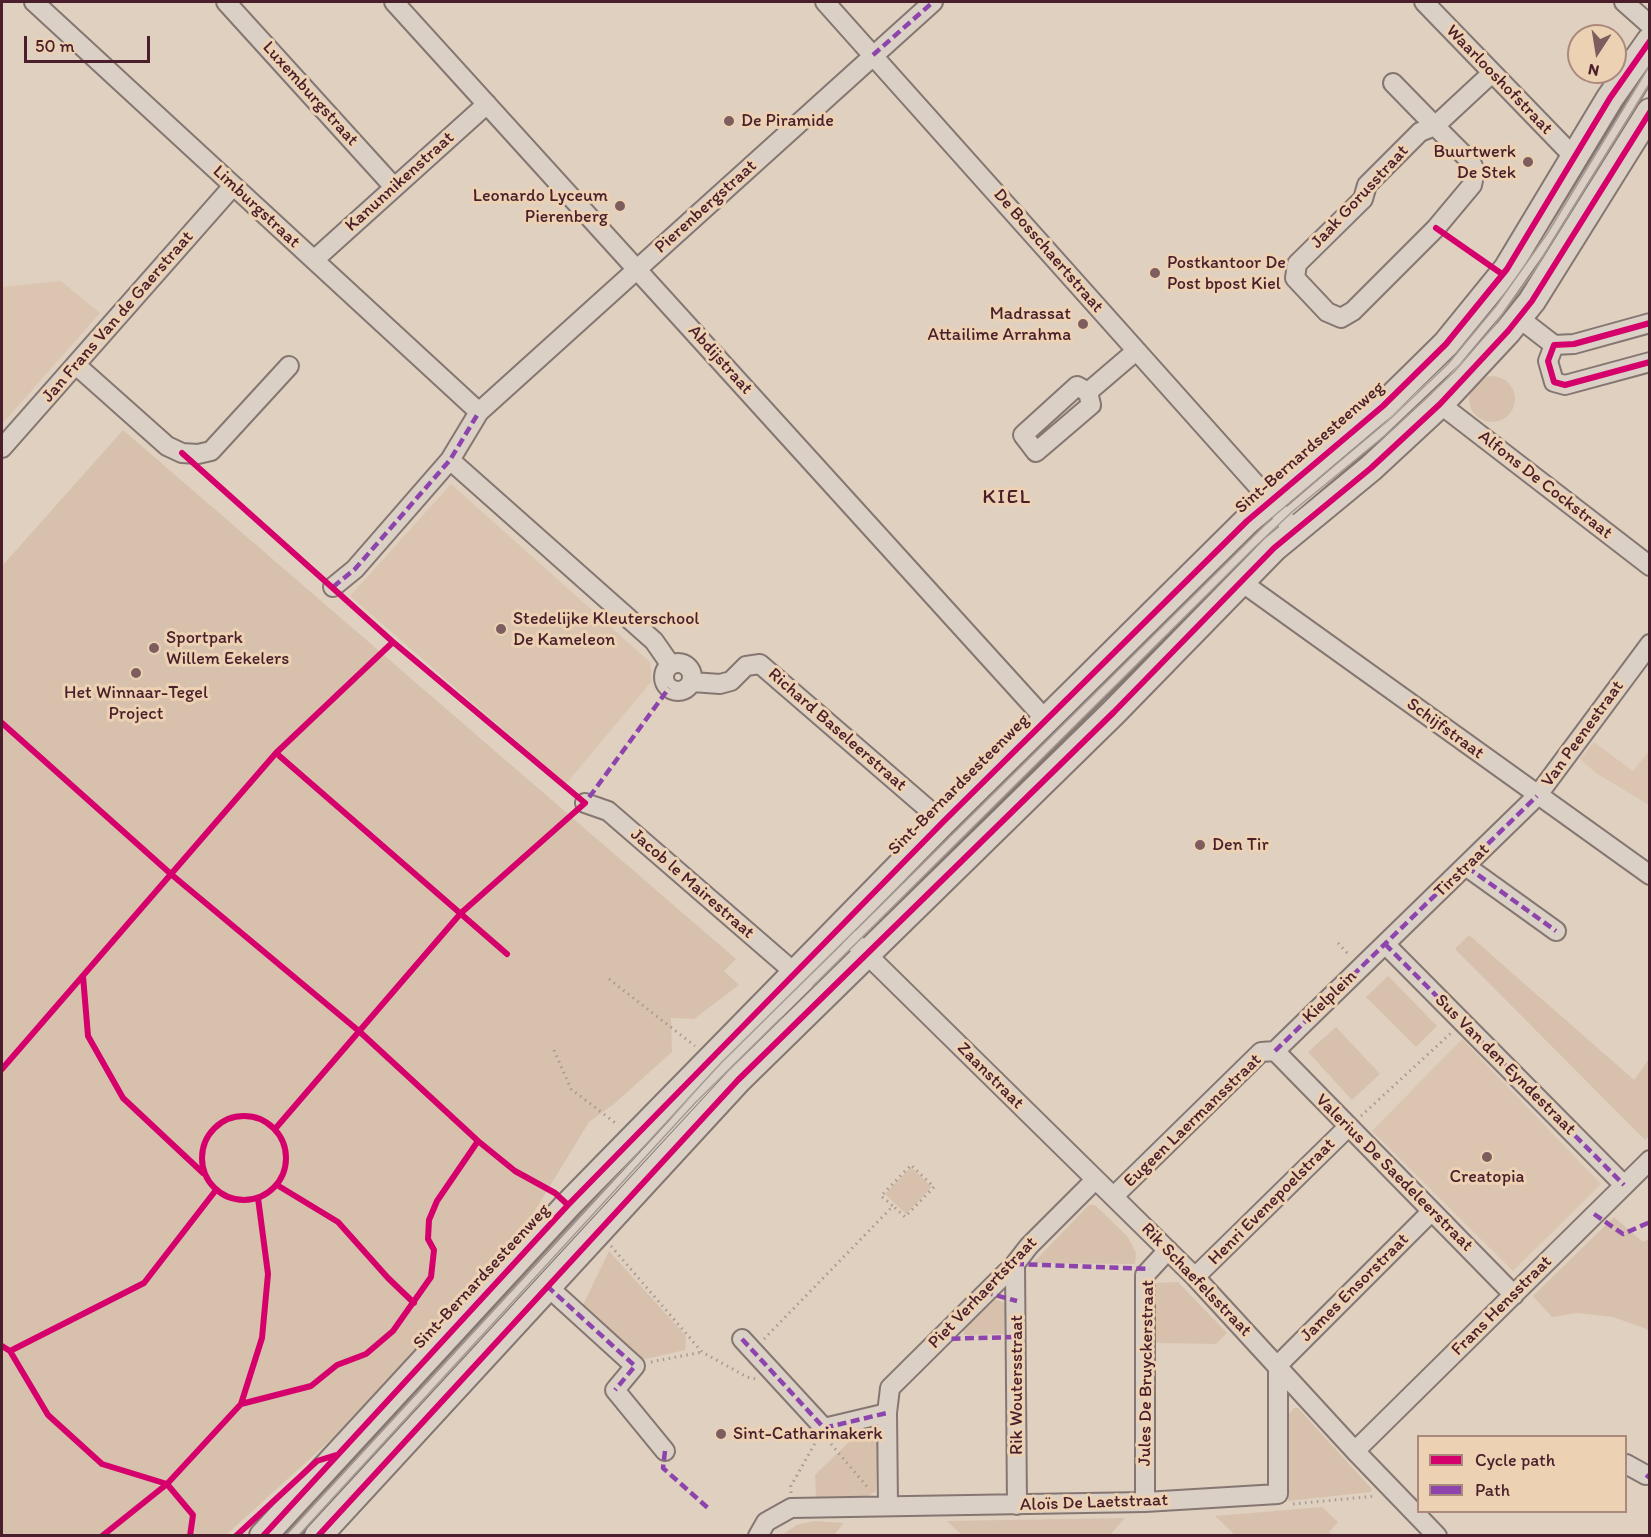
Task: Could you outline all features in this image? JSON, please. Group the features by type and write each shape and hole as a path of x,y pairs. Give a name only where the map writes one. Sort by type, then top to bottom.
{"street":[{"name":"Limburgstraat","path":"34,2 479,412"},
{"name":"Luxemburgstraat","path":"226,2 394,187"},
{"name":"Abdijstraat","path":"394,2 1046,719"},
{"name":"De Bosschaertstraat","path":"825,2 1282,515"},
{"name":"Pierenbergstraat","path":"333,587 355,569 450,460 479,412 933,2"},
{"name":"Waarlooshofstraat","path":"1424,2 1575,158"},
{"path":"1624,2 1650,25"},
{"name":"Sint-Bernardsesteenweg","path":"318,1536 738,1080 853,940 943,822 1046,719 1282,515 1383,406 1446,344 1507,269 1610,98 1650,41"},
{"name":"Jaak Gorusstraat","path":"1393,83 1435,126 1471,162 1475,171 1472,185 1436,228 1353,310 1341,318 1327,312 1295,278 1297,264 1363,199 1367,185 1420,132 1435,126 1492,73"},
{"name":"Kanunnikenstraat","path":"314,260 487,104"},
{"name":"Sint-Bernardsesteenweg","path":"263,1536 568,1205 794,972 853,940 1106,720 1240,581 1282,515 1371,468 1440,404 1519,318 1560,258 1650,112"},
{"name":"Jan Frans Van de Gaerstraat","path":"2,448 233,186"},
{"path":"1519,318 1554,345 1574,344 1650,324"},
{"path":"1554,345 1548,361 1554,382 1565,385 1650,362"},
{"path":"1089,392 1136,351"},
{"path":"76,365 167,446 182,453 198,454 211,451 289,366"},
{"name":"Alfons De Cockstraat","path":"1440,404 1650,566"},
{"name":"Richard Baseleerstraat","path":"450,460 654,641 670,664 664,677 669,688 683,690 692,682 720,684 731,681 746,666 760,664 943,822"},
{"name":"Schijfstraat","path":"1240,581 1650,875"},
{"name":"Van Peenestraat","path":"1538,796 1650,644"},
{"name":"Tirstraat","path":"1385,944 1538,796"},
{"name":"Jacob le Mairestraat","path":"585,802 608,811 794,972"},
{"path":"1467,867 1556,931"},
{"name":"Zaanstraat","path":"853,940 1114,1196"},
{"name":"Sus Van den Eyndestraat","path":"1385,944 1624,1185"},
{"name":"Kielplein","path":"1275,1052 1385,944"},
{"name":"Eugeen Laermansstraat","path":"1114,1196 1261,1052 1275,1052"},
{"name":"Valerius De Saedeleerstraat","path":"1275,1052 1514,1295"},
{"name":"Henri Evenepoelstraat","path":"1195,1278 1348,1127"},
{"name":"Frans Hensstraat","path":"1355,1451 1650,1160"},
{"name":"Piet Verhaertstraat","path":"888,1506 887,1413 890,1388 1015,1264 1029,1246 1095,1179"},
{"name":"Rik Schaefelsstraat","path":"1114,1196 1278,1365 1355,1451 1389,1486 1414,1505"},
{"name":"James Ensorstraat","path":"1278,1365 1432,1211"},
{"name":"Jules De Bruyckerstraat","path":"1145,1502 1145,1275 1168,1251"},
{"name":"Rik Woutersstraat","path":"1015,1264 1017,1505"},
{"path":"546,1286 635,1366 615,1390 665,1451"},
{"path":"748,1345 824,1428 887,1413"},
{"path":"1278,1365 1278,1494"},
{"path":"1627,1465 1646,1475"},
{"name":"Aloïs De Laetstraat","path":"791,1508 1145,1502 1278,1494"},
{"path":"758,1536 766,1522 791,1508"},
{"name":"Rik Schaefelsstraat","path":"1420,1513 1437,1536"}],"lane":[{"path":"292,1536 667,1126 1282,515 1401,415 1470,347 1539,253 1650,73"}],"path":[{"path":"2,1069 276,753 393,642"},
{"path":"2,723 172,875 360,1032 515,1171 555,1193 568,1205"},
{"path":"276,753 480,932"},
{"path":"275,1129 461,913 585,802"},
{"path":"498,946 507,954"},
{"path":"83,976 88,1036 123,1098 203,1173 216,1190 236,1200 258,1198 277,1185 286,1167 285,1147 275,1129 256,1117 233,1117 213,1128 202,1149 203,1173"},
{"path":"609,979 711,1058"},
{"path":"1348,1127 1463,1022"},
{"path":"554,1050 571,1089 634,1138"},
{"path":"911,1165 934,1187 905,1217 893,1206 881,1196 911,1165"},
{"path":"241,1404 311,1386 337,1365 366,1354 393,1331 414,1303 388,1278 338,1222 277,1185"},
{"path":"10,1351 144,1283 216,1190"},
{"path":"102,1536 166,1484 241,1404 262,1338 268,1274 258,1198"},
{"path":"748,1345 893,1206"},
{"path":"604,1239 702,1352 747,1377 782,1382"},
{"path":"2,1346 10,1351 48,1415 102,1464 166,1484 193,1515 190,1536"},
{"path":"635,1366 702,1352"},
{"path":"824,1428 832,1447 863,1484 888,1506"},
{"path":"791,1508 791,1486 824,1428"},
{"path":"1278,1494 1287,1504 1376,1496 1389,1486"}],"shaded area":[{"path":"61,281 100,313 2,424 2,287"},
{"path":"1492,376 1508,383 1515,399 1508,415 1492,422 1476,415 1469,399 1476,383"},
{"path":"123,430 736,959 724,971 739,985 694,1019 671,1018 672,1052 614,1104 589,1122 520,1235 336,1435 226,1535 2,1535 2,566"},
{"name":"Stedelijke Kleuterschool De Kameleon","path":"451,484 650,662 652,681 566,784 350,596"},
{"path":"1594,742 1633,771 1649,751 1649,805 1596,773 1580,759"},
{"path":"1469,935 1634,1080 1649,1059 1649,1136 1645,1140 1455,949"},
{"path":"1388,976 1437,1026 1416,1047 1366,997"},
{"path":"1336,1027 1380,1074 1352,1100 1308,1052"},
{"name":"Creatopia","path":"1462,1039 1601,1184 1513,1271 1372,1131"},
{"path":"911,1167 932,1187 906,1214 885,1194"},
{"path":"1089,1205 1095,1205 1128,1237 1136,1253 1135,1264 1033,1263"},
{"path":"1614,1217 1643,1242 1649,1239 1649,1330 1613,1317 1577,1313 1552,1317 1533,1296"},
{"path":"609,1251 686,1336 685,1350 637,1361 581,1309"},
{"path":"1178,1282 1227,1333 1216,1344 1156,1343 1156,1283"},
{"path":"994,1299 1005,1303 1004,1334 964,1335 963,1328"},
{"path":"1294,1408 1298,1408 1372,1489 1371,1492 1288,1501 1289,1414"},
{"path":"868,1430 876,1431 878,1436 876,1491 868,1496 816,1497 815,1475 857,1434"},
{"path":"1322,1507 1338,1522 1329,1532 1332,1535 1235,1535 1215,1516"},
{"path":"1125,1518 1109,1536 962,1535 947,1521"},
{"path":"814,1521 844,1523 834,1535 782,1535 797,1525"}],"tram line":[{"path":"285,1536 721,1063 1275,515 1390,419 1448,364 1496,306 1547,234 1650,65"},
{"path":"813,986 1254,548 1293,511 1393,429 1454,372 1492,328 1534,271 1650,83"},
{"path":"298,1536 695,1103 781,1018"}],"marked path":[{"path":"873,55 933,2"},
{"path":"333,587 355,569 450,460 479,412"},
{"path":"580,799 585,803 669,688"},
{"path":"1275,1051 1537,796"},
{"path":"1467,867 1556,931"},
{"path":"1385,944 1624,1185"},
{"path":"1594,1214 1623,1234 1650,1222"},
{"path":"1015,1264 1150,1269"},
{"path":"547,1286 635,1366 615,1390"},
{"path":"984,1292 1017,1301"},
{"path":"938,1339 1017,1337"},
{"path":"742,1339 824,1428 887,1413"},
{"path":"665,1451 663,1468 708,1508"},
{"path":"1646,1475 1650,1478"}],"cycle path":[{"path":"263,1536 568,1205 943,822 1247,521 1383,406 1446,344 1507,269 1610,98 1650,41"},
{"path":"318,1536 738,1080 1114,712 1274,548 1371,468 1440,404 1508,331 1532,301 1650,112"},
{"path":"1436,228 1502,274"},
{"path":"1650,323 1574,344 1554,345 1548,361 1554,382 1565,385 1650,362"},
{"path":"182,453 393,642 585,803 461,913 275,1129"},
{"path":"2,1069 276,753 393,642"},
{"path":"2,723 172,875 360,1032 478,1141 515,1171 555,1193 568,1205"},
{"path":"276,753 507,954"},
{"path":"83,976 88,1036 123,1098 203,1173"},
{"path":"244,1116 267,1123 279,1135 286,1158 279,1181 267,1193 244,1200 221,1193 209,1181 202,1158 209,1135 221,1123 244,1116"},
{"path":"241,1404 311,1386 337,1365 366,1354 393,1331 431,1277 434,1250 428,1239 429,1220 437,1201 478,1141"},
{"path":"277,1185 338,1222 388,1278 414,1303"},
{"path":"10,1351 144,1283 216,1190"},
{"path":"102,1536 167,1484 241,1404 262,1338 268,1274 258,1198"},
{"path":"2,1346 10,1351 48,1415 102,1464 167,1484 193,1515 190,1536"},
{"path":"236,1536 317,1461 336,1455"}],"place":[{"name":"De Piramide","path":"729,121"},
{"name":"Buurtwerk De Stek","path":"1528,162"},
{"name":"Leonardo Lyceum Pierenberg","path":"620,206"},
{"name":"Postkantoor De Post bpost Kiel","path":"1155,273"},
{"name":"Madrassat Attailime Arrahma","path":"1083,324"},
{"name":"Stedelijke Kleuterschool De Kameleon","path":"501,629"},
{"name":"Sportpark Willem Eekelers","path":"154,648"},
{"name":"Het Winnaar-Tegel Project","path":"136,673"},
{"name":"Den Tir","path":"1200,845"},
{"name":"Creatopia","path":"1487,1157"},
{"name":"Sint-Catharinakerk","path":"721,1434"}],"district":[{"name":"KIEL","path":"1007,498"}]}
